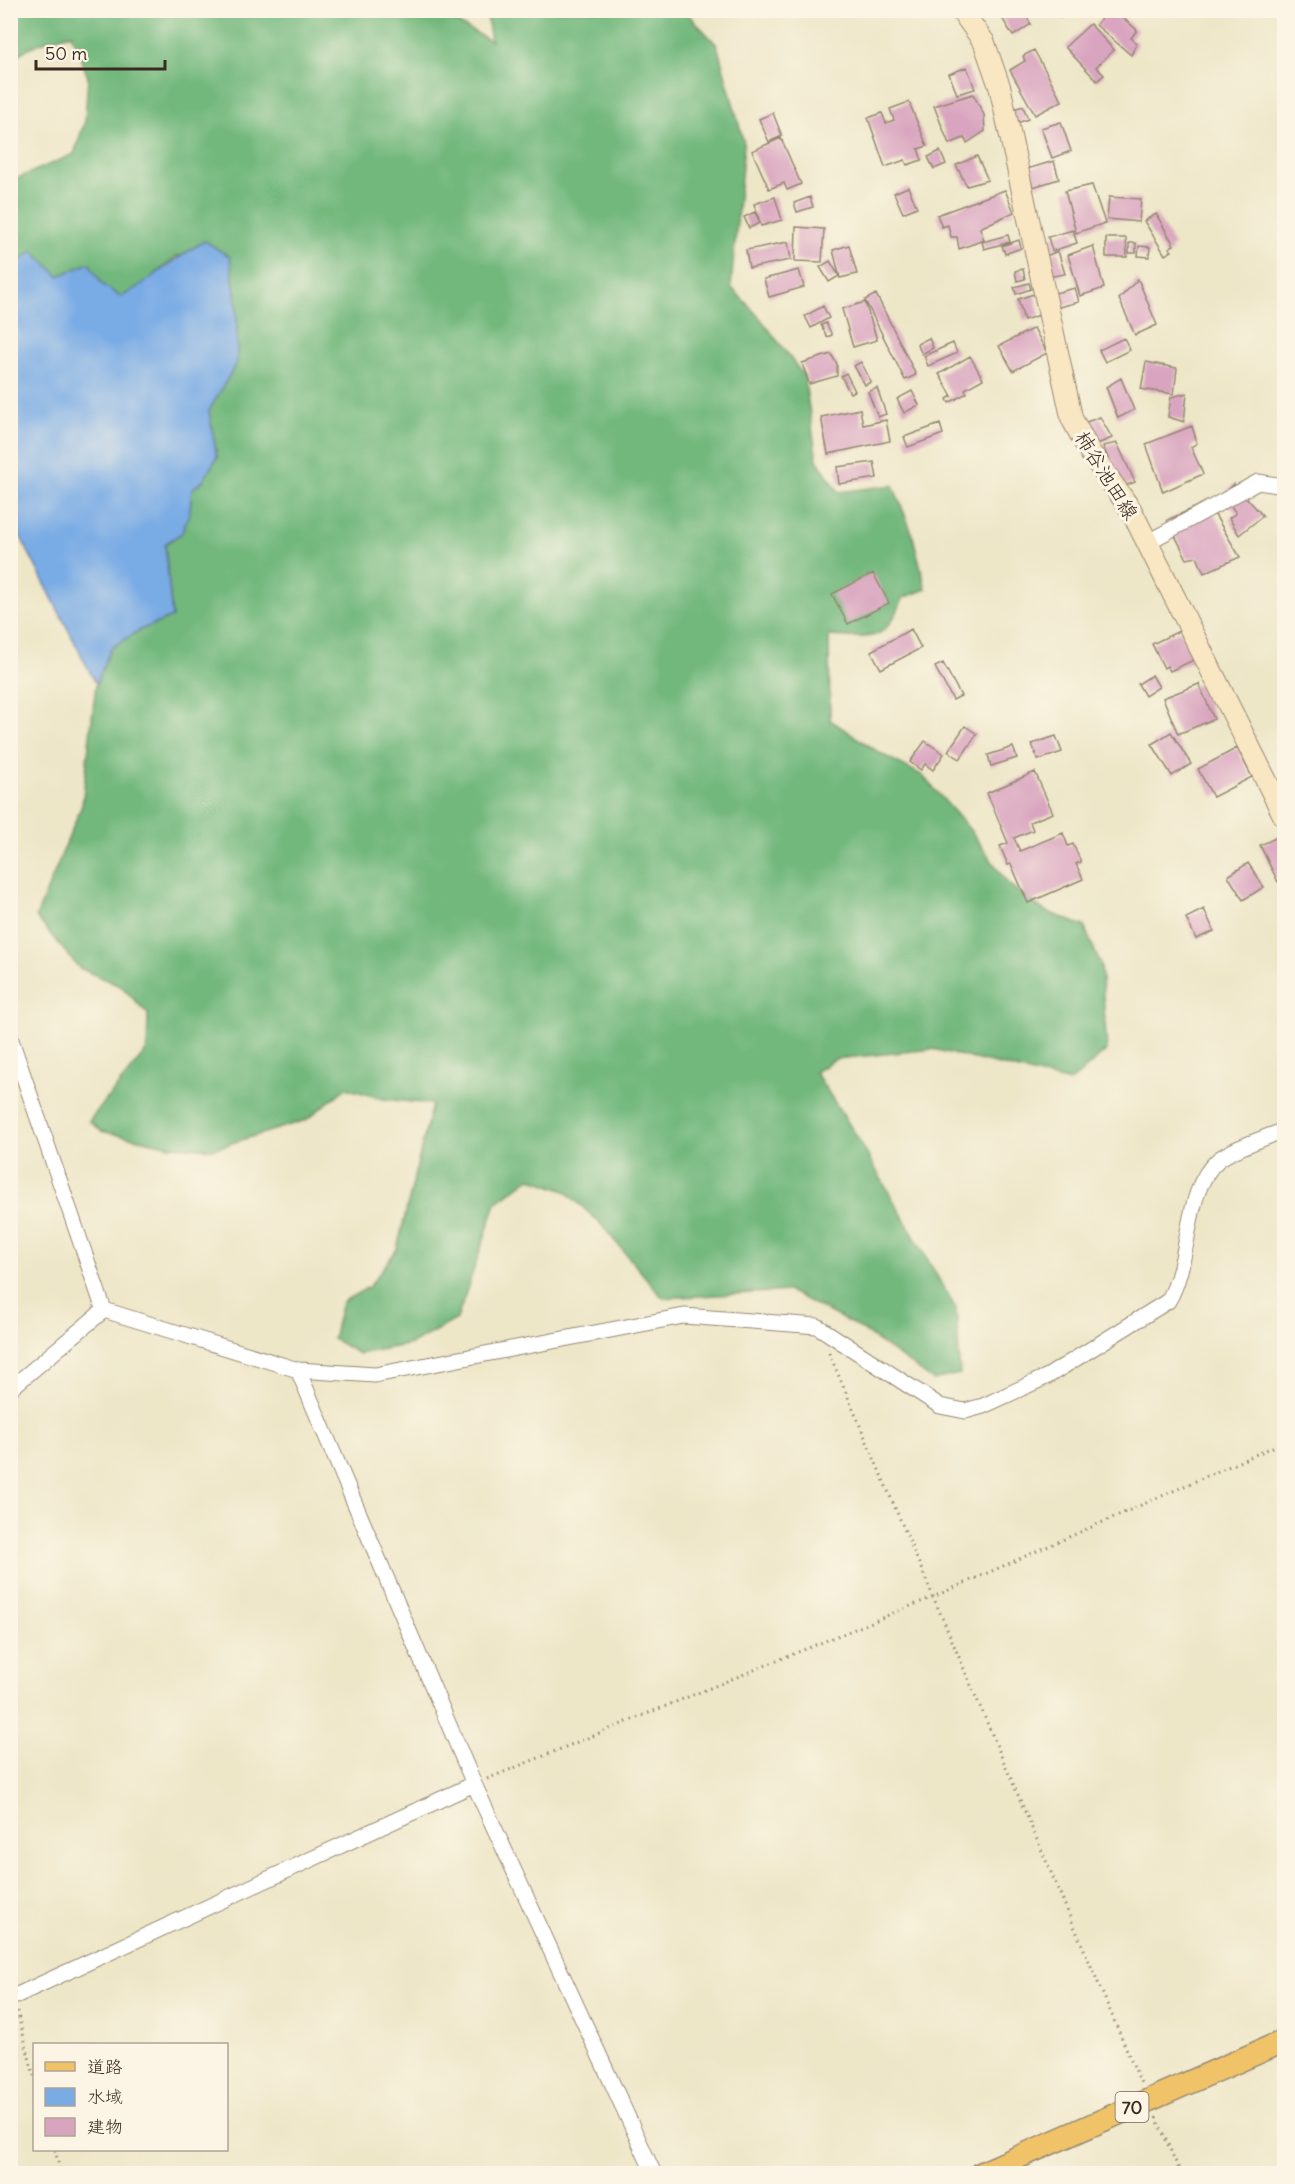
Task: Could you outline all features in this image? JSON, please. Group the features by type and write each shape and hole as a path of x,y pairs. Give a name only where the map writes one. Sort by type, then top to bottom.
{"main road":[{"name":"柿谷池田線","path":"961,10 984,42 1000,88 1072,419 1090,452 1131,510 1284,816"},
{"name":"70","path":"980,2174 1284,2041"}],"street":[{"path":"1148,542 1258,482 1284,486"},
{"path":"10,1037 104,1310"},
{"path":"104,1310 298,1370 375,1375 684,1316 817,1326 940,1406 965,1411 983,1406 1048,1376 1168,1301 1178,1284 1201,1184 1218,1160 1284,1130"},
{"path":"10,1389 104,1310"},
{"path":"298,1370 474,1784 654,2174"},
{"path":"13,1997 474,1784"}],"path":[{"path":"817,1326 1181,2174"},
{"path":"474,1784 933,1597 1284,1442"},
{"path":"13,1997 33,2072"},
{"path":"55,2151 61,2174"}],"green space":[{"path":"11,10 435,11 491,41 486,11 684,10 717,45 744,143 731,287 760,318 804,376 817,460 839,492 893,485 912,533 926,589 903,598 890,623 876,635 867,637 829,636 830,720 883,755 922,775 971,831 1008,884 1045,911 1084,926 1101,965 1107,1050 1070,1082 933,1049 835,1059 815,1072 854,1132 956,1309 960,1374 933,1380 858,1327 789,1291 663,1298 599,1222 565,1191 530,1178 496,1203 457,1319 411,1344 359,1354 333,1339 342,1302 369,1287 397,1249 432,1104 383,1099 346,1088 306,1120 213,1149 171,1146 101,1131 89,1121 147,1050 148,1014 122,987 79,968 36,917 82,805 96,684 110,648 140,630 172,617 165,544 190,510 192,489 203,481 217,457 209,411 237,362 237,307 230,257 177,256 141,286 121,297 103,285 59,277 33,251 11,267 11,181 74,154 85,121 88,77 71,34 30,48 22,52 11,63"}],"water":[{"path":"205,241 230,257 237,307 237,362 209,411 217,457 203,481 192,489 190,510 182,533 165,544 172,617 140,630 111,648 96,684 11,518 11,267 33,251 59,276 89,263 103,285 121,297"}],"building":[{"path":"1013,10 1022,10 1031,24 1013,36 1002,18"},
{"path":"1057,10 1074,10 1060,18"},
{"path":"1108,10 1114,10 1137,30 1131,38 1137,43 1131,55 1096,25"},
{"path":"1090,24 1114,50 1096,67 1104,75 1097,81 1065,47"},
{"path":"1034,50 1062,101 1035,115 1010,70 1025,61 1023,56"},
{"path":"967,67 975,89 957,94 949,74"},
{"path":"973,94 984,115 985,131 967,143 964,138 949,144 934,106"},
{"path":"909,102 927,146 918,149 922,160 907,165 905,160 885,167 868,118 882,113 886,123 894,120 890,109"},
{"path":"1023,106 1028,119 1012,125 1008,111"},
{"path":"773,113 782,136 769,142 759,119"},
{"path":"1061,122 1071,151 1052,158 1041,128"},
{"path":"781,138 801,184 787,190 784,183 769,189 752,151"},
{"path":"940,151 946,164 934,169 928,157"},
{"path":"977,156 988,180 967,186 956,165"},
{"path":"1054,161 1059,179 1033,187 1027,169"},
{"path":"1092,185 1105,223 1076,233 1065,191"},
{"path":"908,187 917,207 903,213 894,193"},
{"path":"1005,190 1014,212 980,228 984,240 959,249 957,237 951,237 948,225 942,227 937,215"},
{"path":"775,197 782,220 761,226 754,204"},
{"path":"810,197 813,207 797,212 794,203"},
{"path":"1109,197 1141,199 1139,222 1107,219"},
{"path":"755,212 760,223 749,228 744,217"},
{"path":"1156,214 1174,245 1169,248 1172,251 1165,255 1144,221"},
{"path":"796,227 824,229 822,262 795,261"},
{"path":"1073,230 1077,243 1052,251 1048,237"},
{"path":"1008,235 1010,242 984,249 982,242"},
{"path":"1106,238 1126,238 1127,257 1106,257"},
{"path":"1019,240 1021,248 1005,254 1002,246"},
{"path":"788,242 791,260 749,268 746,250"},
{"path":"1129,243 1136,243 1136,253 1129,253"},
{"path":"849,245 857,274 840,278 833,250"},
{"path":"1093,246 1104,288 1080,296 1068,255"},
{"path":"1139,246 1150,247 1149,257 1138,256"},
{"path":"1058,251 1065,274 1047,277 1041,258"},
{"path":"830,261 839,276 829,282 820,267"},
{"path":"1023,269 1025,279 1017,281 1015,271"},
{"path":"799,270 804,287 769,297 764,279"},
{"path":"1138,279 1157,325 1135,335 1119,299"},
{"path":"1029,283 1031,289 1016,294 1014,287"},
{"path":"1075,288 1079,302 1055,308 1051,294"},
{"path":"876,294 916,375 905,380 865,300"},
{"path":"1034,294 1040,315 1024,320 1018,299"},
{"path":"865,302 877,340 853,347 842,309"},
{"path":"823,306 829,318 811,328 805,316"},
{"path":"826,323 832,335 827,337 821,325"},
{"path":"1034,328 1047,353 1013,371 999,346"},
{"path":"929,338 933,348 922,354 917,344"},
{"path":"1124,338 1130,350 1105,362 1099,350"},
{"path":"953,343 957,353 928,366 924,356"},
{"path":"831,354 837,364 837,376 809,384 802,363"},
{"path":"970,356 983,379 965,389 967,393 949,403 947,399 952,396 939,374"},
{"path":"861,362 871,382 865,385 854,366"},
{"path":"1146,362 1177,368 1174,394 1141,389"},
{"path":"846,373 855,391 850,393 841,376"},
{"path":"1121,378 1134,410 1118,418 1106,387"},
{"path":"877,388 886,414 878,417 868,392"},
{"path":"912,391 919,405 904,413 897,399"},
{"path":"1187,393 1184,422 1168,417 1171,397"},
{"path":"860,409 863,425 886,420 890,441 828,454 821,417"},
{"path":"1100,417 1112,438 1092,446 1081,424"},
{"path":"940,424 943,434 908,447 904,437"},
{"path":"1192,426 1197,443 1191,447 1203,474 1163,492 1146,444"},
{"path":"1117,443 1135,482 1120,488 1103,446"},
{"path":"874,462 877,478 839,484 837,467"},
{"path":"1234,484 1263,516 1239,535 1229,518 1236,513 1223,495"},
{"path":"1201,505 1206,515 1215,515 1240,557 1204,573 1197,557 1187,559 1167,520"},
{"path":"873,573 889,603 848,624 832,594"},
{"path":"911,629 921,648 881,669 871,651"},
{"path":"1181,630 1196,659 1170,671 1167,666 1164,668 1152,644"},
{"path":"943,663 961,696 953,700 935,667"},
{"path":"1152,675 1159,687 1145,696 1138,684"},
{"path":"1199,684 1214,719 1178,734 1163,698"},
{"path":"965,726 977,734 960,759 948,751"},
{"path":"1171,732 1191,764 1172,776 1152,744"},
{"path":"1056,736 1062,752 1038,760 1032,744"},
{"path":"925,741 944,754 933,770 925,764 921,770 910,762"},
{"path":"1013,747 1017,758 991,766 988,755"},
{"path":"1237,748 1252,777 1213,797 1198,769"},
{"path":"1035,772 1053,813 1030,822 1033,830 1014,838 1020,851 1063,833 1068,846 1073,844 1081,862 1076,864 1083,879 1028,903 1011,864 1008,865 1000,846 1008,843 987,793"},
{"path":"1280,836 1284,845 1284,879 1278,882 1260,845"},
{"path":"1248,863 1264,887 1243,900 1228,876"},
{"path":"1204,909 1214,931 1196,939 1186,918"}]}
